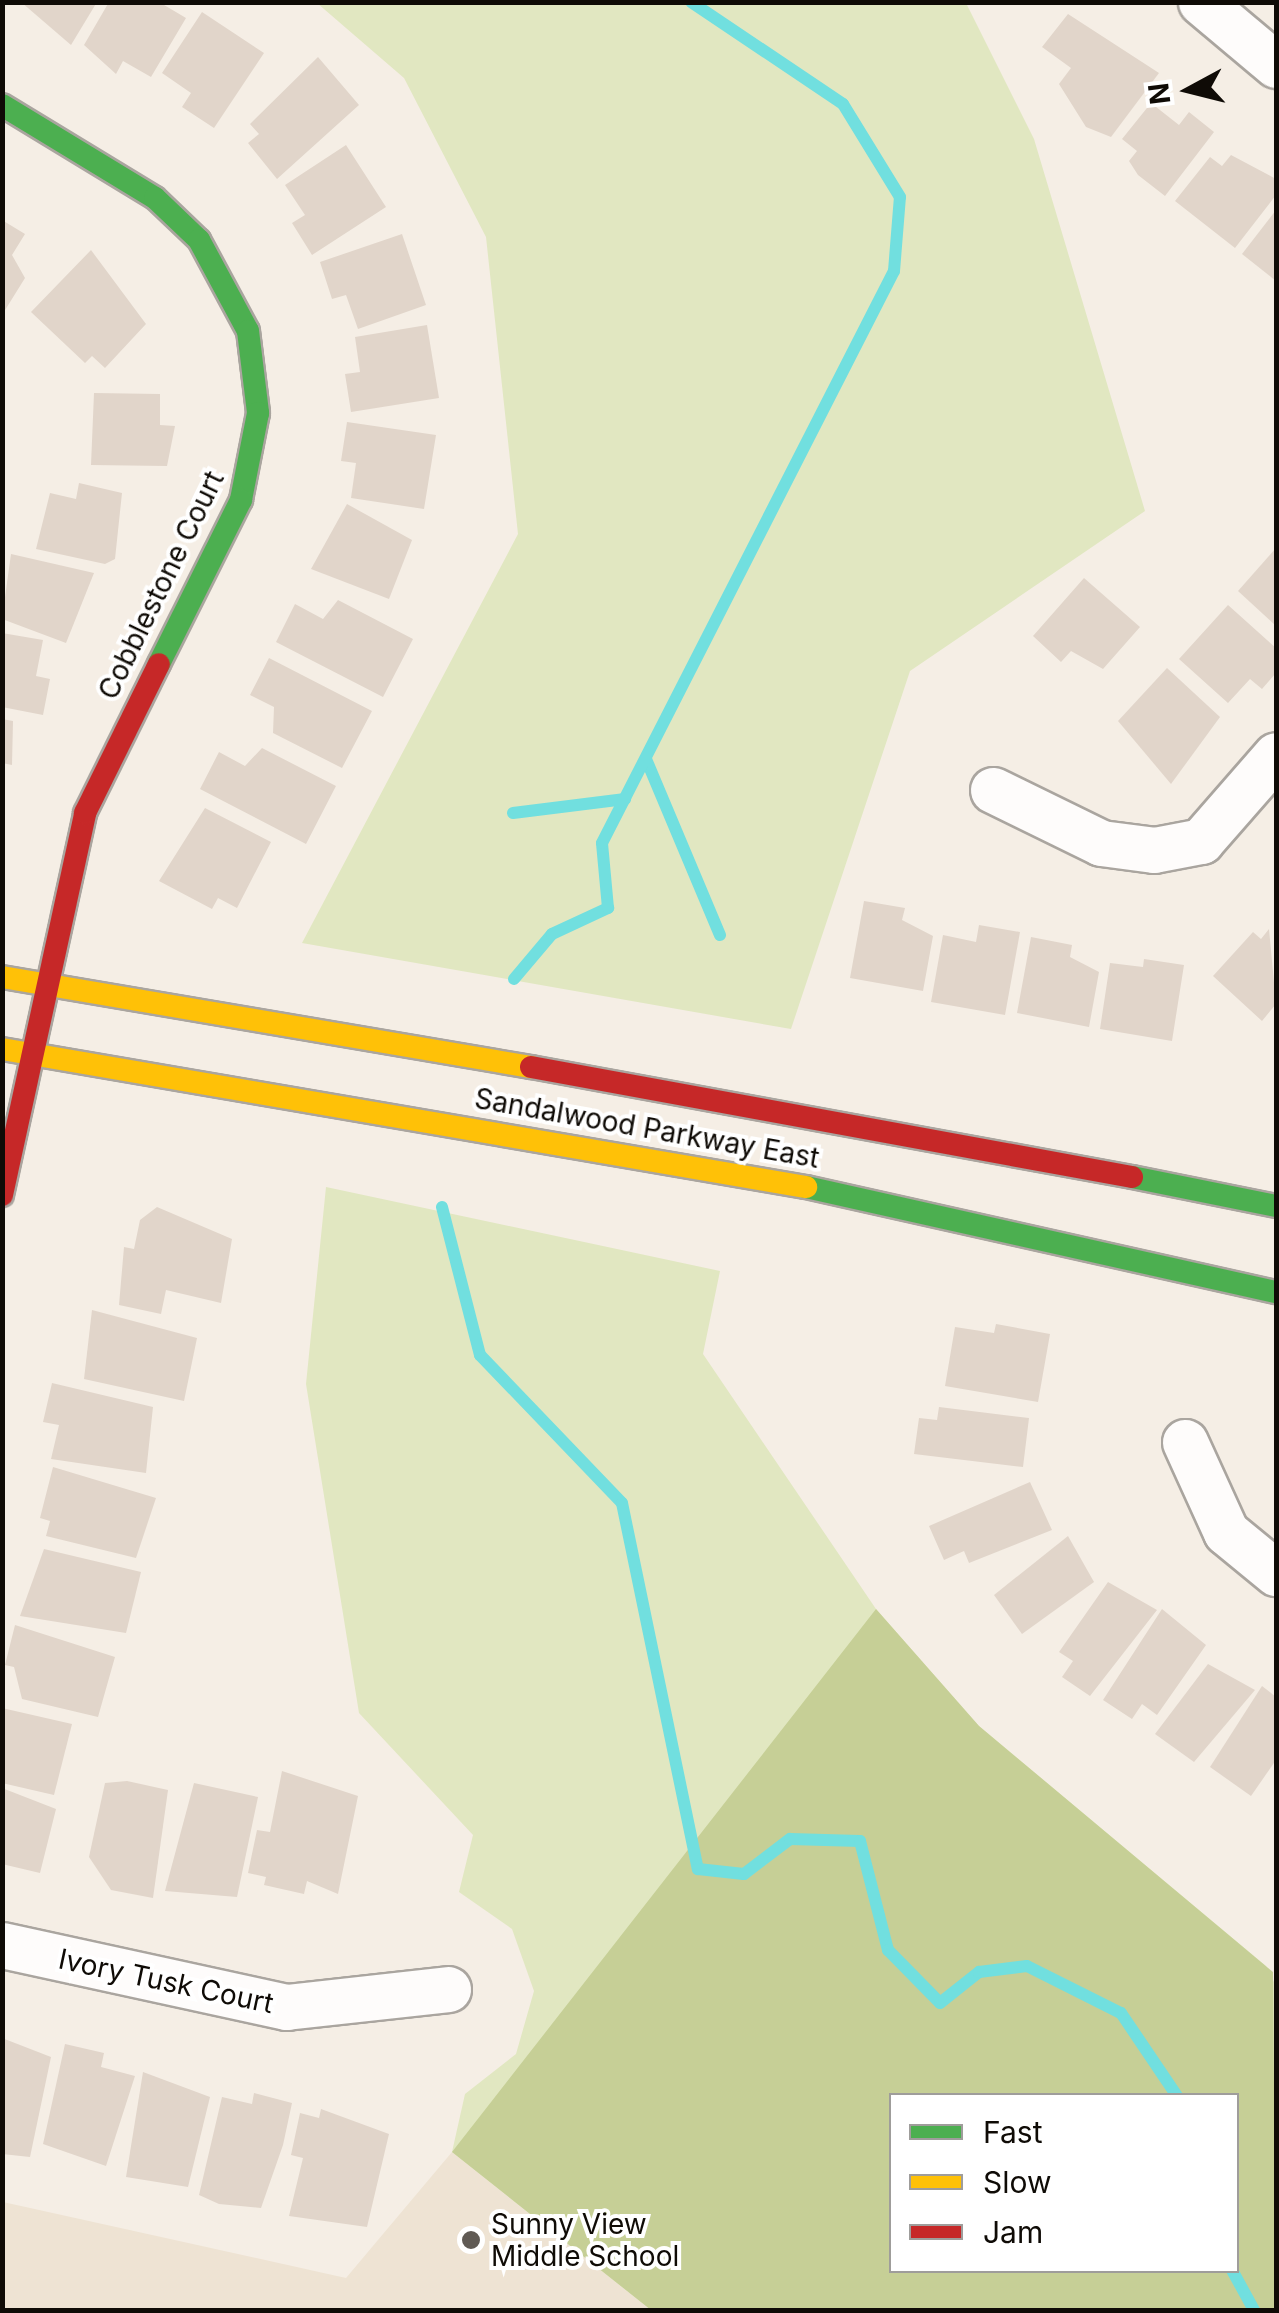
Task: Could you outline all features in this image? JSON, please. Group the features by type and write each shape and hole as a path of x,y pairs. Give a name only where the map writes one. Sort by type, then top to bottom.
{"main road":[{"name":"Cobblestone Court","path":"2,105 155,198 199,240 248,331 258,413 242,500 93,791 2,1195"},
{"name":"Sandalwood Parkway East","path":"2,977 46,988 915,1133 1276,1206"},
{"name":"Sandalwood Parkway East","path":"2,1049 895,1202 1276,1292"}],"street":[{"path":"1201,2 1276,65"},
{"path":"993,790 1102,843 1154,850 1201,842 1276,755"},
{"path":"1185,1442 1226,1532 1276,1573"},
{"name":"Ivory Tusk Court","path":"2,1945 286,2007 448,1989"}],"shaded area":[{"name":"Sunny View Middle School","path":"452,2152 651,2310 3,2310 3,2202 346,2278"}],"green space":[{"path":"317,3 966,3 1034,139 1145,511 910,671 791,1029 302,943 518,534 486,237 404,78"},
{"path":"326,1187 720,1271 703,1354 876,1609 979,1726 1266,1966 1276,1986 1276,2310 651,2310 452,2152 465,2094 516,2054 534,1991 512,1929 459,1892 473,1835 359,1713 306,1384"},
{"path":"876,1609 979,1726 1273,1972 1276,2310 651,2310 452,2152"}],"building":[{"path":"21,2 97,2 71,45"},
{"path":"109,2 159,2 186,18 151,77 123,61 116,74 84,45"},
{"path":"202,12 264,53 214,128 182,107 191,93 162,73"},
{"path":"1068,14 1159,73 1111,137 1086,127 1059,84 1071,68 1042,47"},
{"path":"318,57 359,105 277,179 248,143 259,134 250,124"},
{"path":"1151,103 1179,125 1189,112 1214,132 1165,196 1138,175 1129,161 1137,151 1122,139"},
{"path":"346,145 386,207 312,255 292,223 305,215 285,185"},
{"path":"1231,155 1276,179 1276,195 1235,248 1175,201 1210,157 1222,166"},
{"path":"1276,210 1276,281 1242,254"},
{"path":"2,220 25,234 12,255 25,278 2,315"},
{"path":"402,234 426,305 358,329 346,295 332,299 320,262"},
{"path":"91,250 146,324 105,368 92,356 85,363 31,312"},
{"path":"427,325 439,398 351,412 345,374 360,372 355,337"},
{"path":"94,393 160,394 160,425 175,426 167,466 91,465"},
{"path":"347,422 436,435 424,509 351,498 356,463 341,461"},
{"path":"79,483 122,493 115,559 105,564 36,549 50,493 76,499"},
{"path":"347,504 412,540 389,599 311,569"},
{"path":"1276,548 1276,626 1238,591"},
{"path":"11,554 94,573 66,643 2,619"},
{"path":"1084,578 1140,627 1103,669 1071,651 1061,662 1033,636"},
{"path":"338,600 413,639 383,697 276,642 295,604 323,619"},
{"path":"1228,605 1276,648 1275,674 1262,689 1250,679 1228,703 1179,659"},
{"path":"2,633 43,640 36,676 50,679 43,715 2,707"},
{"path":"269,658 372,711 342,768 273,733 274,707 250,695"},
{"path":"1167,668 1220,717 1171,784 1118,721"},
{"path":"2,719 13,721 12,765 2,763"},
{"path":"262,748 336,786 306,844 200,789 219,752 245,766"},
{"path":"205,808 271,842 237,908 218,898 212,909 159,881"},
{"path":"864,901 905,908 902,920 933,936 923,991 850,978"},
{"path":"979,925 1020,932 1005,1015 931,1002 943,935 976,942"},
{"path":"1269,929 1276,1004 1262,1021 1213,976 1253,932 1261,939"},
{"path":"1031,937 1072,945 1070,957 1099,972 1089,1027 1017,1013"},
{"path":"1144,959 1184,965 1172,1041 1100,1029 1110,963 1143,967"},
{"path":"157,1207 232,1239 221,1303 166,1290 161,1314 119,1305 124,1247 134,1249 140,1220"},
{"path":"92,1310 197,1338 184,1401 84,1379"},
{"path":"996,1324 1050,1334 1038,1402 945,1386 955,1327 994,1333"},
{"path":"52,1383 153,1407 146,1473 51,1459 59,1425 43,1422"},
{"path":"939,1407 1029,1418 1023,1467 914,1454 919,1418 937,1420"},
{"path":"53,1467 156,1498 136,1558 46,1536 50,1521 40,1518"},
{"path":"1030,1482 1052,1530 969,1563 964,1551 944,1560 929,1526"},
{"path":"1068,1536 1094,1582 1022,1634 994,1595"},
{"path":"44,1549 141,1572 126,1633 20,1616"},
{"path":"1108,1582 1157,1610 1090,1696 1062,1677 1073,1661 1059,1652"},
{"path":"1162,1609 1206,1645 1157,1715 1142,1704 1132,1719 1103,1700"},
{"path":"15,1625 115,1657 98,1717 22,1699 14,1667 5,1665"},
{"path":"1208,1664 1255,1690 1194,1762 1155,1734"},
{"path":"1262,1686 1276,1697 1276,1760 1251,1796 1210,1767"},
{"path":"2,1708 72,1724 54,1795 2,1783"},
{"path":"282,1771 358,1796 338,1894 307,1881 304,1894 264,1885 266,1877 248,1873 257,1830 270,1832"},
{"path":"127,1781 168,1790 153,1898 111,1890 89,1857 105,1783"},
{"path":"194,1783 258,1797 237,1897 165,1891"},
{"path":"2,1788 56,1809 40,1873 2,1864"},
{"path":"2,2038 51,2057 30,2157 2,2154"},
{"path":"65,2044 104,2053 101,2067 135,2076 106,2166 43,2144"},
{"path":"143,2072 210,2097 188,2187 126,2177"},
{"path":"254,2093 292,2103 283,2145 261,2208 219,2204 199,2195 222,2097 252,2104"},
{"path":"321,2109 389,2134 367,2227 289,2216 303,2158 291,2155 300,2113 319,2118"}],"waterway":[{"path":"514,979 552,934 608,908 602,843 894,271 900,197 843,104 691,2"},
{"path":"646,759 720,935"},
{"path":"513,813 625,799"},
{"path":"442,1207 480,1355 622,1503 698,1869 744,1874 790,1839 860,1841 888,1950 940,2003 979,1972 1027,1966 1121,2013 1175,2093"},
{"path":"1234,2273 1254,2310"}],"traffic: fast":[{"path":"2,105 155,198 199,240 248,331 258,413 241,500 159,664"},
{"path":"1132,1177 1276,1206"},
{"path":"806,1187 1276,1292"}],"traffic: slow":[{"path":"2,977 531,1067"},
{"path":"2,1049 806,1187"}],"traffic: jam":[{"path":"2,1195 85,813 159,664"},
{"path":"531,1067 1132,1177"}],"place":[{"name":"Sunny View Middle School","path":"471,2240"}]}
